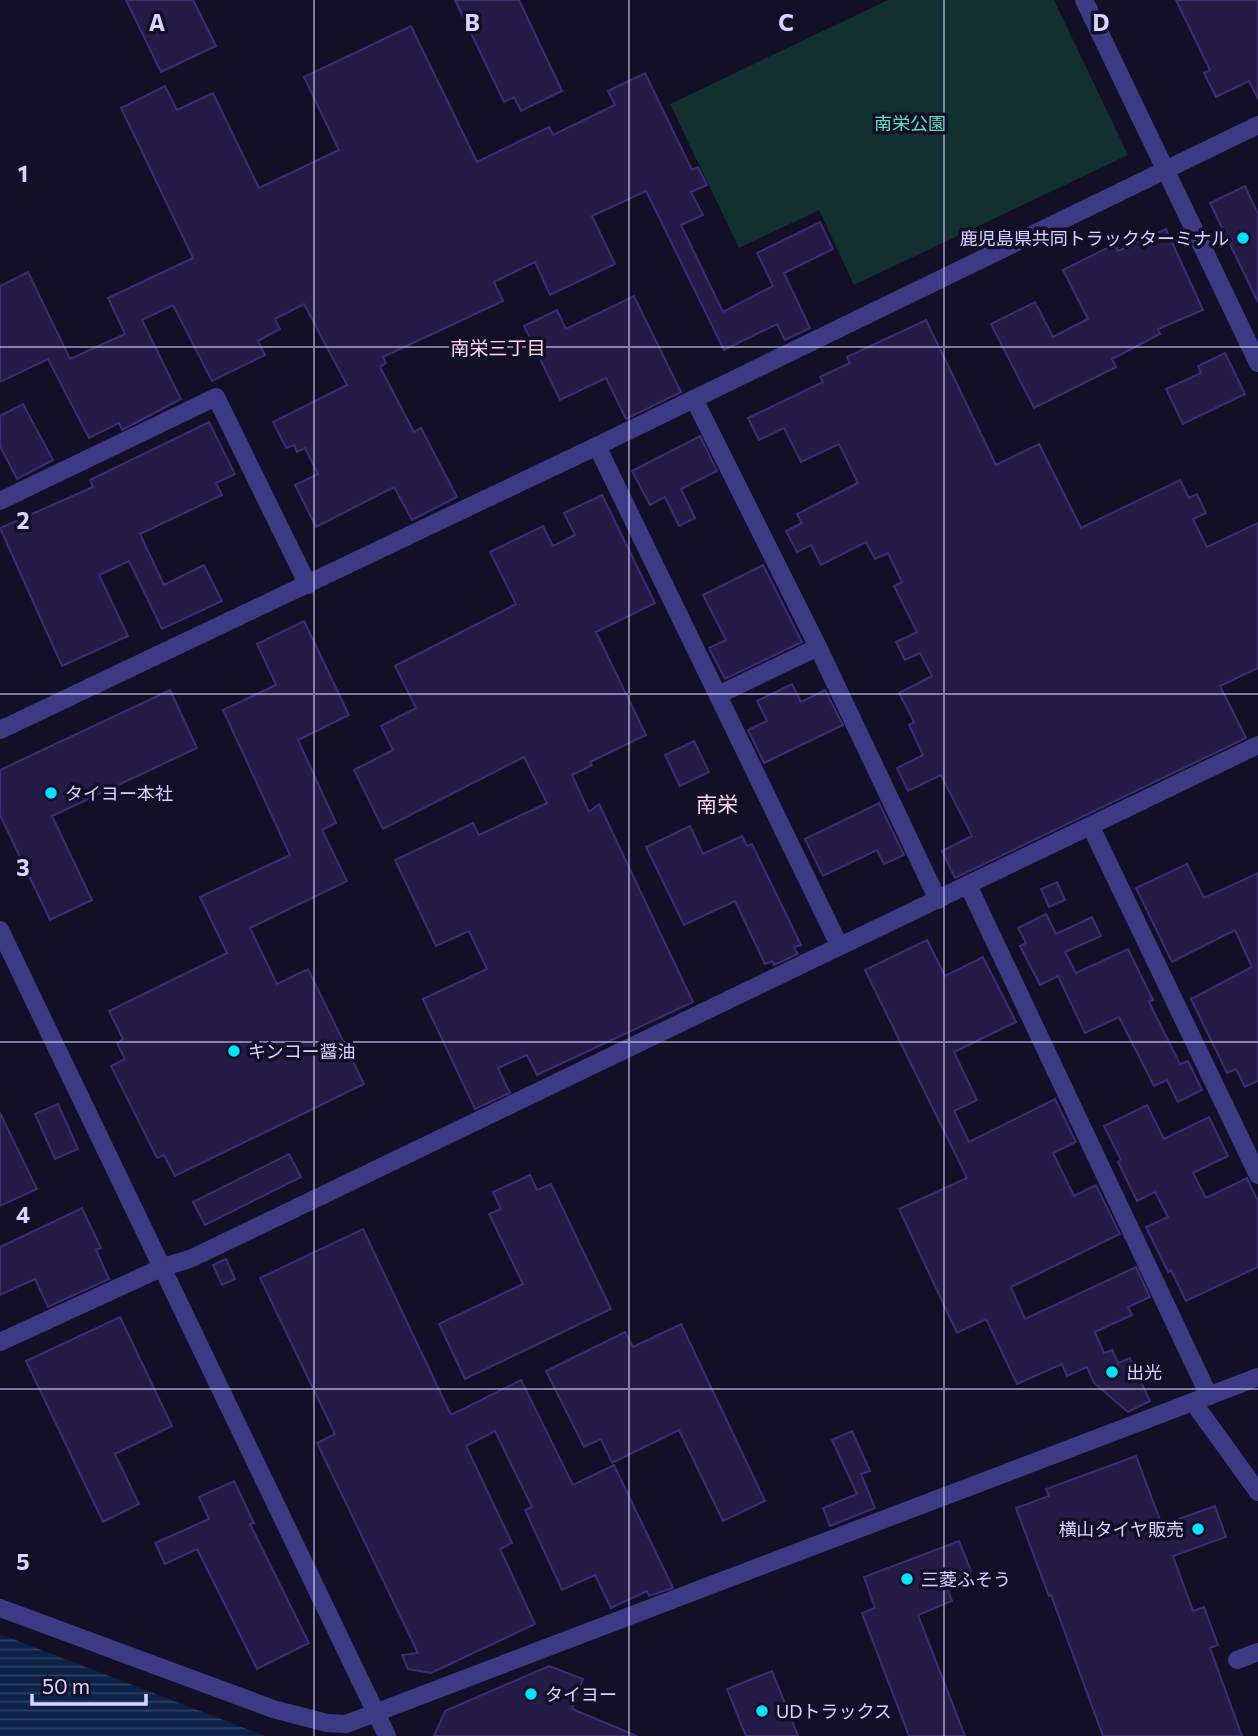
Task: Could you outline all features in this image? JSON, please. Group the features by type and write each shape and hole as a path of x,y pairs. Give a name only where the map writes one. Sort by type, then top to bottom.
{"street":[{"path":"1084,0 1258,363"},
{"path":"0,730 308,585 1258,125"},
{"path":"0,500 216,397 308,585"},
{"path":"694,399 818,647 938,900"},
{"path":"597,446 839,945"},
{"path":"718,695 818,647"},
{"path":"0,1342 163,1267 190,1259 1258,745"},
{"path":"1091,827 1258,1175"},
{"path":"968,886 1201,1399 1258,1492"},
{"path":"0,930 387,1736"},
{"path":"0,1608 273,1709 327,1723 346,1724 1258,1377"},
{"path":"1237,1660 1258,1652"}],"green space":[{"name":"南栄公園","path":"888,0 1054,0 1128,155 854,285 819,210 739,248 670,104"}],"water":[{"path":"0,1634 265,1736 0,1736"}],"building":[{"path":"126,0 193,0 216,46 161,72"},
{"path":"455,0 519,0 562,91 521,111 514,97 504,102"},
{"path":"1176,0 1258,0 1258,99 1249,81 1216,97 1204,73 1210,70"},
{"path":"411,26 477,162 549,127 553,135 615,105 608,91 645,73 692,170 698,167 707,185 691,192 703,215 681,225 723,312 773,286 757,253 820,222 833,249 784,273 810,328 785,340 777,324 724,350 646,191 592,216 615,264 550,295 535,262 494,282 503,301 383,357 386,363 380,367 414,432 421,428 457,497 412,520 394,487 316,527 295,485 318,474 305,448 297,452 294,445 286,448 273,422 347,385 304,304 275,319 280,329 258,341 265,355 212,381 173,305 142,320 181,399 122,430 119,423 89,438 48,359 0,382 0,286 28,272 70,359 125,334 108,298 193,258 121,108 165,86 177,110 213,93 259,188 339,150 304,77"},
{"path":"1245,186 1258,214 1258,302 1210,203"},
{"path":"1166,229 1203,310 1158,329 1160,334 1112,359 1116,367 1034,408 991,324 1035,302 1053,337 1088,319 1063,270 1115,244 1118,251"},
{"path":"634,296 681,392 626,419 606,378 560,400 524,326 557,310 566,329"},
{"path":"926,320 996,465 1039,444 1081,528 1180,480 1189,498 1197,494 1206,513 1193,519 1207,547 1258,523 1258,668 1220,686 1246,738 955,878 942,851 972,836 941,775 908,791 897,768 923,755 909,725 914,722 899,693 932,676 920,653 905,660 896,642 917,632 894,586 902,582 888,553 875,559 866,542 821,565 811,545 797,552 786,531 802,523 797,514 858,483 839,444 801,462 784,428 759,440 748,418 823,382 820,377 850,363 847,357"},
{"path":"1225,353 1245,394 1183,424 1166,389 1201,373 1198,366"},
{"path":"23,404 53,460 17,479 0,446 0,416"},
{"path":"209,422 235,474 216,483 222,495 140,534 164,585 204,565 222,601 162,629 129,561 99,575 128,636 62,666 0,528 93,487 90,480"},
{"path":"700,436 717,471 681,489 695,518 679,526 665,497 650,505 632,471"},
{"path":"602,495 655,603 596,632 646,735 590,762 592,765 572,775 589,812 599,804 693,1002 537,1075 527,1055 498,1068 510,1093 475,1109 423,999 487,969 469,931 436,946 395,860 473,823 479,835 547,803 524,757 383,829 354,770 393,750 381,726 416,708 395,666 516,604 490,552 543,526 553,546 575,535 564,513"},
{"path":"763,565 802,642 725,679 709,648 726,640 703,595"},
{"name":"キンコー醤油","path":"304,621 349,715 298,740 336,823 322,830 347,881 250,928 277,984 308,969 364,1084 175,1176 164,1155 157,1158 111,1066 125,1059 117,1043 123,1039 109,1011 227,953 200,897 290,855 223,710 276,685 257,644"},
{"path":"792,684 801,702 825,690 843,725 764,763 748,730 767,721 757,701"},
{"name":"タイヨー本社","path":"170,690 197,748 52,816 92,900 50,920 0,815 0,770"},
{"path":"694,741 709,772 680,786 665,755"},
{"path":"879,803 904,855 884,864 877,850 823,876 805,839"},
{"path":"690,826 703,854 742,836 747,846 752,844 801,945 794,947 798,954 774,965 772,961 765,964 735,901 684,925 646,847"},
{"path":"1187,864 1204,898 1258,873 1258,1081 1245,1087 1236,1069 1227,1073 1191,999 1252,967 1235,930 1172,962 1136,888"},
{"path":"1057,882 1065,900 1049,907 1041,889"},
{"path":"1046,914 1056,934 1092,917 1101,936 1065,952 1076,973 1128,949 1153,1000 1149,1002 1180,1064 1188,1061 1202,1090 1178,1102 1167,1080 1154,1086 1119,1017 1085,1033 1058,976 1040,985 1020,946 1026,943 1018,928"},
{"path":"927,940 945,976 983,957 1016,1022 954,1052 977,1100 954,1111 969,1142 1055,1099 1076,1142 1053,1153 1074,1196 1096,1185 1120,1234 1011,1287 1025,1319 1136,1267 1150,1297 1128,1307 1132,1315 1095,1332 1104,1353 1112,1350 1118,1363 1130,1358 1150,1401 1128,1412 1094,1383 1087,1367 1067,1376 1062,1364 1017,1384 986,1319 957,1333 899,1209 967,1178 865,970"},
{"path":"58,1104 78,1149 55,1159 35,1114"},
{"path":"1147,1105 1164,1139 1209,1117 1228,1156 1193,1173 1206,1198 1247,1178 1258,1201 1258,1267 1186,1301 1146,1227 1168,1217 1155,1192 1137,1201 1104,1126"},
{"path":"0,1113 37,1189 0,1206"},
{"path":"289,1154 301,1177 205,1225 193,1202"},
{"path":"530,1175 537,1190 551,1184 611,1309 465,1379 439,1324 523,1284 489,1214 501,1209 493,1192"},
{"path":"82,1208 101,1248 96,1250 109,1279 48,1307 35,1279 0,1295 0,1247"},
{"path":"363,1229 451,1415 521,1380 573,1485 614,1465 673,1588 649,1596 647,1591 611,1608 595,1575 562,1590 525,1510 532,1507 495,1431 466,1446 512,1543 500,1549 535,1624 431,1673 408,1669 402,1655 418,1653 317,1443 335,1434 260,1278"},
{"path":"226,1259 235,1279 222,1285 213,1265"},
{"path":"120,1317 172,1426 115,1454 139,1504 103,1522 26,1361"},
{"path":"681,1324 765,1501 723,1521 679,1430 612,1463 601,1439 584,1447 546,1371 625,1332 633,1347"},
{"path":"852,1431 870,1471 861,1474 875,1508 830,1526 823,1508 857,1494 832,1440"},
{"path":"1136,1456 1162,1525 1215,1506 1226,1537 1173,1556 1193,1611 1204,1607 1218,1645 1210,1648 1242,1736 1103,1736 1051,1595 1049,1596 1016,1508 1049,1496 1046,1489"},
{"path":"234,1481 254,1523 250,1524 309,1643 257,1669 197,1549 165,1564 155,1543 209,1519 199,1497"},
{"path":"959,1541 971,1571 945,1582 952,1601 918,1615 965,1736 909,1736 862,1613 875,1608 864,1577"},
{"name":"タイヨー","path":"549,1666 583,1679 572,1709 637,1736 434,1736 445,1711"},
{"name":"UDトラックス","path":"772,1671 798,1736 746,1736 727,1689"}],"place":[{"name":"鹿児島県共同トラックターミナル","path":"1243,238"},
{"name":"タイヨー本社","path":"51,793"},
{"name":"キンコー醤油","path":"234,1051"},
{"name":"出光","path":"1112,1372"},
{"name":"横山タイヤ販売","path":"1198,1529"},
{"name":"三菱ふそう","path":"907,1579"},
{"name":"タイヨー","path":"531,1694"},
{"name":"UDトラックス","path":"762,1711"}],"district":[{"name":"南栄三丁目","path":"498,347"},
{"name":"南栄","path":"717,803"}]}
